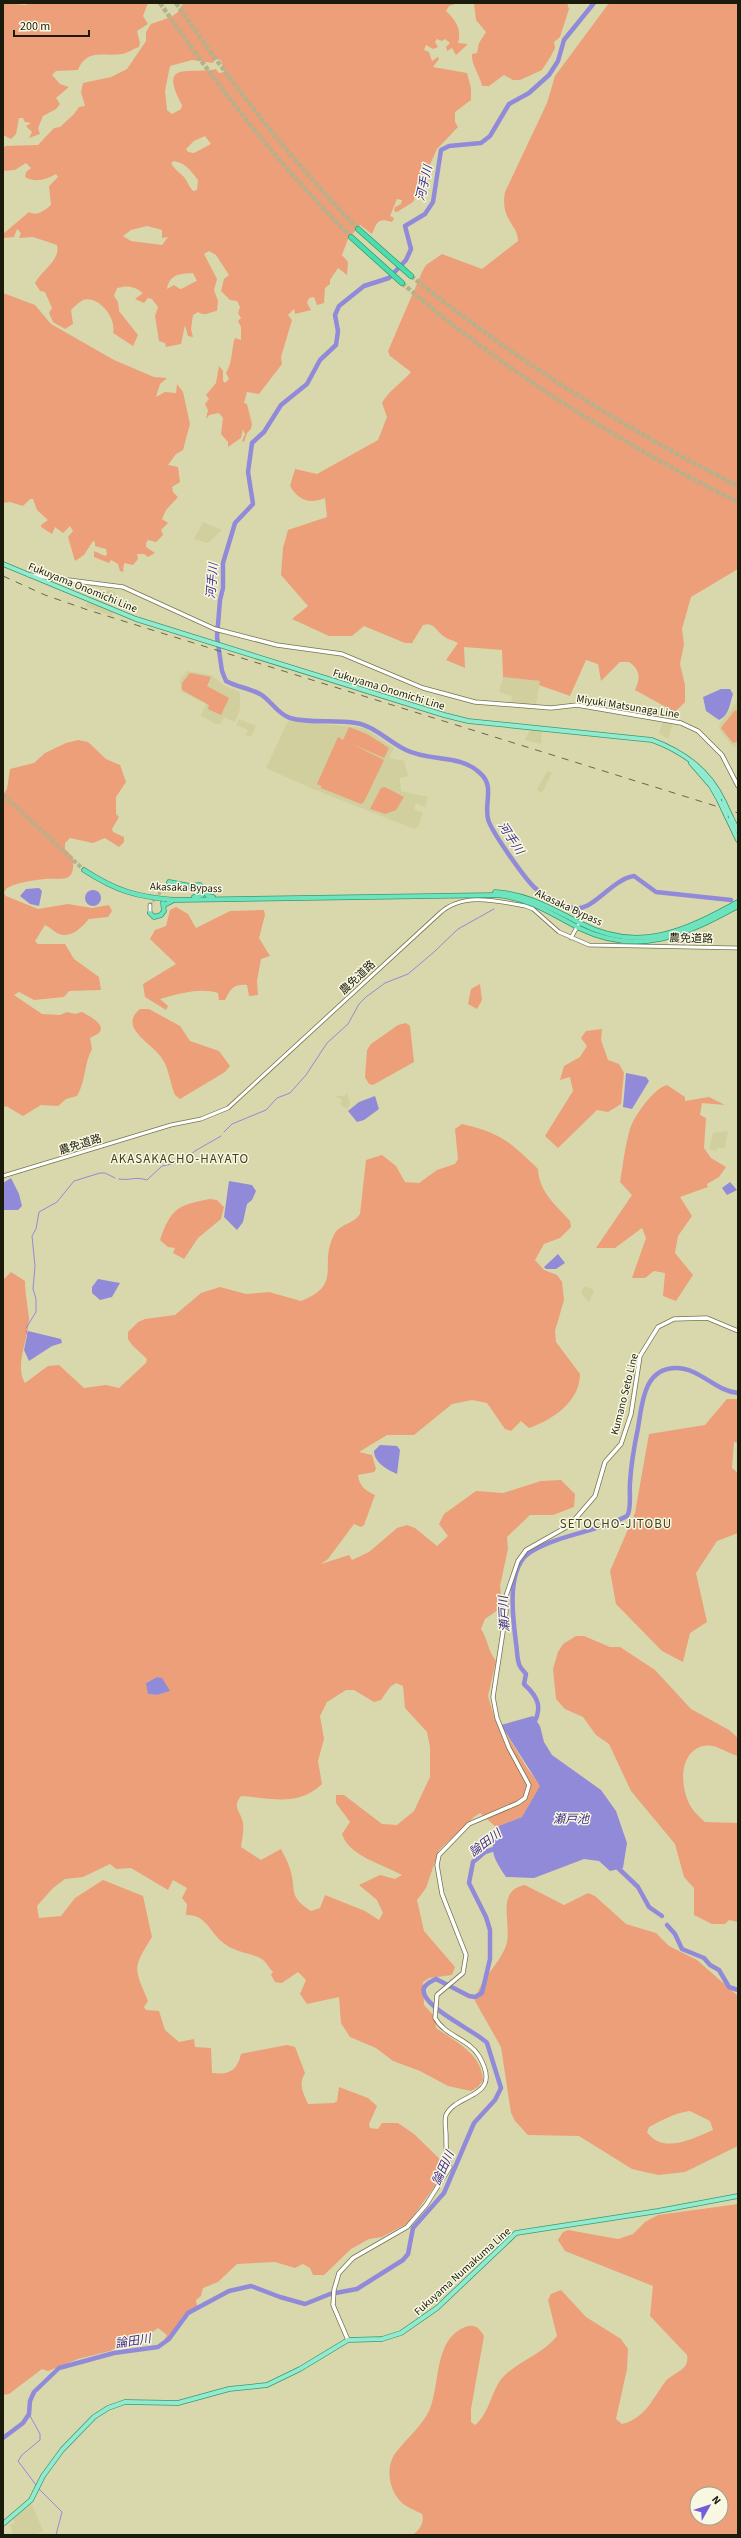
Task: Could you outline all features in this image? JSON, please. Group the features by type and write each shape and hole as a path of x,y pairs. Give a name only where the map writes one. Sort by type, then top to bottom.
{"highway":[{"path":"358,229 411,276"},
{"path":"351,237 402,283"},
{"name":"Akasaka Bypass","path":"107,884 84,870 107,884 122,890 154,898 204,899 399,895"},
{"path":"168,883 190,886 200,885 208,896 215,898"},
{"path":"175,898 200,896 203,888"},
{"name":"Akasaka Bypass","path":"122,890 147,896 175,898 465,894 494,892 519,894 539,901 599,936 623,941 662,940 686,933 738,906"},
{"path":"154,898 161,901 164,905"},
{"path":"150,914 154,916 161,915 164,905 169,901 204,899"},
{"name":"Akasaka Bypass","path":"579,925 600,932 624,937 661,936 684,930 738,902"}],"main road":[{"name":"Fukuyama Onomichi Line","path":"3,564 121,614 444,716 481,722 652,740 677,751 704,772 717,787 738,831"},
{"name":"Miyuki Matsunaga Line","path":"28,575 47,575 123,587 217,630 277,645 342,654 423,688 474,702 551,708 577,705 681,723 698,731 722,755 738,786"},
{"name":"Fukuyama Onomichi Line","path":"677,751 704,777 719,800 738,840"},
{"name":"Kumano Seto Line","path":"348,2340 335,2312 334,2290 339,2273 353,2258 407,2227 426,2205 450,2167 446,2151 445,2117 456,2104 477,2094 482,2089 486,2080 479,2056 473,2048 445,2030 435,2018 437,1995 463,1972 466,1955 442,1894 436,1865 439,1855 469,1824 512,1807 525,1798 527,1792 527,1779 509,1748 497,1718 493,1697 506,1612 506,1596 511,1578 523,1552 562,1532 595,1496 605,1462 621,1444 631,1414 640,1356 658,1327 674,1319 707,1318 738,1331"},
{"name":"Fukuyama Numakuma Line","path":"3,2524 28,2503 62,2450 94,2417 108,2408 125,2402 178,2403 229,2389 267,2385 300,2369 348,2340 382,2339 406,2330 441,2304 516,2233 658,2211 738,2196"}],"street":[{"name":"農免道路","path":"3,1176 171,1125 201,1119 228,1108 440,913 457,901 475,900 525,906 582,944 597,946 738,948"},
{"path":"150,905 150,914"},
{"path":"571,938 584,914"}],"shaded area":[{"path":"3,3 26,5 28,3 148,3 143,16 148,24 137,31 140,43 139,47 122,54 91,56 82,63 78,70 56,71 52,75 60,84 69,87 56,98 60,104 56,109 43,116 38,128 40,134 29,138 32,132 26,126 31,123 25,122 23,118 19,118 16,134 11,139 3,135"},
{"path":"183,3 458,3 449,6 446,11 453,18 459,30 458,43 468,44 456,55 452,48 447,51 446,47 450,43 445,39 442,41 437,39 435,42 438,47 433,49 426,45 424,50 429,52 432,61 438,57 439,59 433,67 467,73 471,88 471,100 455,112 455,122 458,127 437,149 413,202 397,212 394,211 395,207 401,204 402,200 397,199 390,216 394,218 392,222 383,220 378,222 372,234 360,225 348,239 342,255 348,262 347,275 338,268 330,280 330,284 325,288 324,303 317,305 314,297 309,298 307,303 311,310 295,314 294,309 288,315 292,320 281,357 282,364 259,394 247,392 244,403 247,404 252,424 251,429 247,433 244,442 242,441 245,434 243,429 241,438 228,447 228,442 221,434 223,418 219,413 209,415 206,419 208,410 205,404 209,399 206,395 216,383 219,366 223,371 223,381 225,383 229,379 226,373 230,364 235,338 241,340 241,327 238,321 241,318 238,313 240,307 237,301 230,300 221,291 224,279 229,275 216,255 209,251 204,254 217,279 214,290 218,301 217,311 205,314 198,312 193,315 191,329 193,337 188,336 185,325 181,344 166,347 165,343 159,341 155,316 158,307 152,299 148,298 144,303 135,299 143,293 137,289 128,286 117,288 114,296 118,302 119,311 138,335 133,346 113,333 114,327 106,309 95,301 89,299 83,300 71,310 73,324 65,329 53,322 49,313 52,308 45,292 40,291 35,283 56,256 57,245 33,237 19,238 21,233 17,229 14,237 3,238 3,234 29,212 35,214 44,211 51,205 49,186 58,177 56,174 40,180 29,179 25,177 26,172 31,168 26,163 15,170 3,171 3,150 5,146 38,145 54,128 60,127 79,107 85,106 81,92 83,83 111,77 127,69 146,41 146,32 151,24 171,17 178,12","holes":["215,59 221,60 224,72 219,73 216,69 180,72 175,75 173,81 175,90 182,105 181,109 172,114 167,110 165,91 170,66 192,60 213,63","205,136 211,144 194,153 188,152 186,149 194,141","174,161 178,162 190,170 198,180 197,190 193,191 190,188 184,177 171,163","147,226 162,230 162,238 168,237 162,245 131,241 123,236 131,230","193,273 197,281 180,289 174,285 167,289 170,280 183,274"]},
{"path":"474,3 567,3 569,9 560,37 554,42 555,48 542,70 520,80 513,80 504,75 489,86 482,86 473,62 472,54 477,53 479,43 486,32 476,20"},
{"path":"609,3 738,3 738,569 691,597 682,629 684,644 680,664 685,685 685,702 675,712 635,690 639,678 637,671 629,662 620,662 601,681 598,664 586,660 570,696 539,685 540,681 503,677 502,650 464,647 465,668 446,660 458,643 444,636 429,624 423,625 412,643 405,643 364,626 352,636 329,636 292,619 308,606 281,575 283,548 288,530 327,517 325,498 314,501 305,500 293,491 290,486 295,469 317,474 378,440 387,417 382,403 411,372 390,356 388,351 426,265 442,254 482,269 518,241 515,230 505,209 505,192 547,103 555,76"},
{"path":"3,293 35,305 51,324 114,360 154,377 167,378 160,384 156,397 165,392 176,393 177,384 183,392 190,424 183,450 176,454 168,465 178,467 180,482 172,487 173,492 178,497 166,510 162,519 168,523 161,530 163,535 156,542 148,540 146,543 146,547 155,553 148,557 144,554 137,554 138,559 133,565 124,563 123,572 120,571 118,564 111,560 109,563 94,557 94,551 105,556 107,554 106,549 95,546 95,542 93,541 84,555 75,561 68,537 73,531 70,526 63,533 55,527 52,534 41,527 41,525 48,520 37,510 33,499 30,499 23,506 10,502 3,503"},
{"path":"203,522 222,530 208,543 194,539"},
{"path":"110,590 115,592 116,595 111,607 91,599 92,596"},
{"path":"88,602 113,612 112,616 85,606"},
{"path":"187,671 211,675 223,685 240,692 240,709 235,722 224,717 221,724 216,724 201,716 206,704 181,691 180,680"},
{"path":"190,673 211,677 207,686 229,698 221,715 208,709 209,705 182,690 182,683"},
{"path":"503,677 540,681 536,705 511,704 512,696 499,692"},
{"path":"738,700 738,745 733,747 720,730 719,725"},
{"path":"735,710 738,712 738,741 733,743 721,728"},
{"path":"239,719 256,726 251,737 246,735 248,730 236,725"},
{"path":"288,721 364,728 394,748 389,758 404,761 408,776 400,778 401,791 428,797 425,807 416,803 414,809 423,813 418,827 414,829 313,789 266,768"},
{"path":"663,722 673,723 668,739 659,733"},
{"path":"349,727 367,734 389,748 384,758 350,743 384,760 364,802 361,804 321,788 321,786 317,784 338,737 343,740"},
{"path":"530,729 542,731 541,744 525,740"},
{"path":"78,740 88,742 106,759 120,765 126,782 116,797 116,814 119,817 112,829 113,832 124,837 124,842 119,847 105,838 93,843 70,838 65,843 65,849 73,857 73,866 70,876 63,879 45,879 19,883 6,889 4,893 6,896 38,909 68,904 92,908 109,905 112,911 108,917 89,919 79,929 68,935 59,934 45,925 35,941 38,944 65,944 74,959 99,977 101,990 69,991 64,997 34,1000 19,992 14,995 42,1014 60,1015 67,1012 75,1014 82,1012 95,1020 100,1026 101,1030 98,1034 90,1038 92,1049 89,1054 82,1084 77,1096 66,1099 58,1106 41,1105 23,1116 6,1106 3,1108 3,795 7,789 10,769 34,763 45,753 66,743"},
{"path":"547,771 552,773 542,793 537,790"},
{"path":"385,787 404,797 396,810 385,814 370,809 381,788"},
{"path":"176,907 188,914 196,928 230,911 264,910 265,915 259,938 270,956 261,959 257,981 258,995 249,996 247,985 239,985 233,988 225,1000 219,1000 218,993 211,991 189,992 160,999 168,1006 166,1010 145,997 143,984 176,964 150,939 155,930 166,926 170,910"},
{"path":"480,984 482,1000 477,1009 468,1004 471,989"},
{"path":"140,1009 149,1009 180,1026 190,1041 219,1051 230,1066 225,1072 180,1099 175,1095 164,1061 134,1028 132,1022 134,1016"},
{"path":"406,1023 410,1026 414,1062 373,1085 369,1084 365,1077 367,1050 371,1044 398,1025"},
{"path":"602,1029 601,1040 608,1060 619,1064 624,1073 621,1104 608,1112 597,1110 558,1148 545,1136 573,1091 570,1077 560,1080 564,1066 580,1057 587,1046 581,1038 586,1031"},
{"path":"667,1085 685,1097 685,1101 709,1097 725,1105 702,1103 700,1115 706,1118 704,1148 711,1158 726,1167 719,1177 707,1184 708,1187 680,1197 692,1216 678,1236 675,1253 693,1275 676,1301 663,1296 665,1273 654,1271 645,1278 632,1278 646,1238 642,1228 615,1248 596,1248 632,1195 620,1182 627,1142 632,1124 645,1103 656,1091"},
{"path":"347,1093 350,1104 347,1109 340,1104 342,1100 335,1096 345,1096"},
{"path":"462,1124 475,1127 496,1135 512,1145 538,1169 541,1184 545,1191 570,1221 571,1227 560,1238 544,1244 535,1260 544,1270 557,1275 562,1282 564,1300 555,1331 556,1342 580,1374 579,1384 570,1401 563,1408 547,1420 529,1428 521,1421 511,1431 505,1429 487,1403 472,1400 452,1404 414,1435 387,1435 359,1452 372,1455 376,1469 374,1472 358,1475 364,1488 375,1495 364,1525 361,1527 354,1524 328,1559 321,1564 349,1555 352,1560 369,1552 397,1528 407,1525 415,1528 437,1546 448,1536 439,1524 444,1514 476,1491 503,1493 541,1481 561,1480 575,1494 574,1507 553,1515 530,1515 507,1537 508,1549 500,1586 502,1607 485,1619 481,1629 496,1661 488,1696 495,1720 501,1725 527,1768 541,1786 522,1817 496,1827 480,1813 474,1817 439,1850 426,1888 417,1900 424,1931 455,1967 452,1975 429,1978 423,1982 424,2005 435,2017 436,2028 459,2043 473,2055 478,2062 483,2080 478,2087 471,2091 448,2086 420,2071 393,2061 376,2048 350,2037 341,2023 339,1997 307,2004 300,1994 306,1980 298,1972 282,1983 275,1982 271,1975 273,1972 262,1959 226,1945 198,1917 186,1915 187,1904 182,1898 187,1888 173,1880 168,1890 131,1868 116,1869 110,1864 83,1877 65,1879 53,1888 37,1906 39,1918 61,1916 75,1898 103,1880 143,1896 152,1937 138,1962 137,1968 140,1981 148,2001 144,2007 146,2010 159,2011 165,2030 179,2042 194,2039 195,2047 211,2048 212,2073 231,2071 235,2068 241,2054 287,2045 295,2047 305,2073 302,2085 308,2104 334,2103 337,2101 339,2087 368,2098 377,2106 369,2124 370,2128 378,2129 382,2123 398,2123 414,2134 445,2164 443,2175 408,2223 382,2237 369,2239 351,2249 324,2275 313,2275 310,2268 303,2264 295,2268 275,2262 237,2264 218,2282 203,2288 201,2296 196,2300 197,2306 182,2317 171,2340 164,2340 167,2335 158,2328 141,2340 130,2341 110,2351 78,2359 48,2371 42,2369 9,2394 3,2395 3,1280 11,1272 25,1281 29,1319 21,1360 21,1368 25,1383 48,1366 59,1365 84,1388 106,1385 119,1388 146,1363 147,1359 132,1345 128,1339 128,1332 138,1322 145,1319 175,1315 201,1293 220,1287 246,1294 269,1292 301,1301 314,1295 322,1288 326,1281 330,1246 336,1231 354,1220 360,1214 366,1160 382,1155 396,1166 405,1182 419,1183 437,1170 455,1164 458,1159 455,1129","holes":["158,1677 169,1691 157,1695 148,1694 147,1682","396,1683 403,1686 405,1708 427,1732 430,1747 430,1777 414,1811 397,1825 382,1824 344,1795 336,1795 336,1803 350,1822 342,1834 346,1842 367,1859 402,1875 395,1879 380,1875 359,1885 377,1900 383,1913 379,1920 365,1911 325,1895 320,1908 311,1911 303,1906 296,1897 290,1869 281,1849 261,1860 241,1847 243,1827 237,1807 238,1800 241,1796 274,1799 294,1798 304,1796 313,1791 322,1784 318,1761 324,1739 320,1716 327,1702 346,1690 354,1690 374,1702 381,1700 390,1687"]},
{"path":"728,1131 725,1148 718,1148 716,1151 709,1149 713,1133"},
{"path":"210,1199 217,1200 224,1207 221,1219 198,1238 184,1259 173,1253 175,1248 168,1247 160,1240 172,1215 183,1206 190,1203"},
{"path":"584,1286 594,1290 589,1303 581,1293"},
{"path":"727,1399 738,1399 738,1443 734,1442 732,1468 738,1473 738,1533 717,1541 696,1573 707,1622 690,1633 683,1662 662,1651 616,1604 610,1571 635,1513 649,1434 705,1425"},
{"path":"576,1636 584,1636 610,1647 620,1647 655,1670 691,1709 729,1730 738,1738 738,1756 717,1747 708,1745 695,1749 686,1761 683,1777 685,1794 689,1804 705,1822 738,1823 738,1922 729,1920 725,1924 712,1924 694,1915 694,1888 684,1877 675,1844 631,1791 609,1744 596,1735 583,1717 565,1709 556,1699 553,1669 558,1652 563,1644"},
{"path":"525,1885 564,1905 588,1893 595,1896 626,1924 656,1933 669,1946 697,1960 738,1996 738,2146 685,2172 658,2175 632,2169 579,2136 528,2135 515,2121 511,2113 501,2047 475,2001 486,1977 505,1949 508,1934 508,1900 511,1893 516,1888","holes":["690,2111 710,2121 713,2130 679,2143 661,2143 647,2132 649,2127 664,2119 679,2113"]},
{"path":"738,2204 738,2535 412,2535 421,2526 423,2517 422,2514 401,2502 393,2491 390,2477 391,2463 397,2451 426,2417 429,2411 433,2400 443,2352 455,2333 465,2327 474,2326 479,2329 484,2336 471,2409 471,2422 475,2425 488,2407 500,2380 511,2370 546,2347 557,2336 548,2300 551,2294 561,2290 586,2317 621,2339 628,2349 627,2369 616,2419 622,2424 643,2413 665,2382 686,2365 687,2355 650,2316 653,2286 565,2251 558,2240 563,2232 568,2230 618,2239 633,2234 645,2222 658,2215"},
{"path":"31,2502 43,2531 34,2535 13,2535 10,2525 15,2523 13,2518"}],"water":[{"path":"721,689 730,689 733,694 725,716 719,720 706,711 703,697"},
{"path":"39,888 42,891 39,906 30,904 20,896 26,889"},
{"path":"90,890 96,890 101,895 99,904 96,906 90,906 85,901 85,895"},
{"path":"626,1073 646,1077 649,1081 632,1109 623,1107"},
{"path":"375,1096 379,1109 364,1120 357,1122 348,1111 359,1102"},
{"path":"11,1178 19,1194 22,1206 18,1210 3,1210 3,1183"},
{"path":"229,1181 252,1185 256,1191 252,1200 247,1204 243,1222 237,1230 224,1217"},
{"path":"730,1182 737,1190 727,1195 722,1188"},
{"path":"558,1254 565,1263 556,1269 546,1269 544,1267"},
{"path":"98,1279 120,1283 112,1297 100,1300 92,1293 92,1287"},
{"path":"28,1331 61,1339 62,1343 52,1346 29,1361 24,1350"},
{"path":"380,1445 397,1446 400,1450 397,1474 386,1468 376,1459 374,1451"},
{"path":"157,1677 162,1678 170,1691 157,1695 148,1694 146,1683"},
{"name":"瀬戸池","path":"533,1716 540,1726 544,1742 552,1755 601,1790 616,1811 627,1843 623,1868 610,1871 599,1861 584,1859 534,1878 506,1877 495,1859 493,1842 496,1827 522,1817 540,1786 501,1725"}],"waterway":[{"name":"河手川","path":"594,3 564,40 558,61 549,75 529,93 509,104 490,136 481,143 449,146 441,150 433,202 425,214 405,226 411,249 406,260 389,278 364,286 339,306 335,315 338,331 336,345 320,360 307,384 281,405 264,432 252,443 248,472 253,504 235,523 223,563 223,588 220,600 217,637 222,671 226,681 260,694 281,713 290,718 306,721 356,723 376,731 400,747 415,754 463,763 472,767 480,773 487,783 488,819 490,825 509,855 535,888 561,903 570,907 585,907 616,884 634,876 656,892 731,900"},
{"path":"224,1132 232,1124 266,1110 277,1098 290,1093 306,1075 327,1043 348,1024 359,1004 366,997 385,983 408,974 458,929 494,909"},
{"path":"180,1163 195,1151 221,1136"},
{"path":"119,1179 139,1178 147,1180 162,1166 177,1163"},
{"path":"26,1328 36,1312 36,1299 33,1289 35,1266 32,1236 36,1229 39,1212 57,1202 74,1181 100,1173 105,1173 115,1178"},
{"path":"26,1331 28,1335"},
{"name":"瀬戸川","path":"533,1725 538,1713 538,1703 533,1693 524,1684 526,1674 518,1662 513,1607 514,1580 523,1558 543,1545 604,1526 627,1516 630,1505 632,1462 643,1399 646,1389 657,1374 665,1370 676,1368 685,1369 700,1375 722,1388 738,1393"},
{"name":"論田川","path":"3,2438 23,2423 29,2414 30,2401 34,2392 59,2368 114,2353 158,2347 169,2339 188,2313 229,2291 251,2286 280,2297 305,2304 330,2294 357,2289 403,2260 408,2254 413,2228 444,2193 474,2123 495,2100 501,2088 487,2043 430,2003 425,1995 424,1988 428,1983 436,1979 469,1996 475,1997 482,1993 490,1959 490,1930 486,1917 469,1883 473,1862 485,1852 497,1848"},
{"path":"616,1866 638,1887 649,1907 662,1916"},
{"path":"667,1925 675,1934 682,1949 704,1958 710,1965 719,1970 729,1987 738,1990"},
{"path":"29,2414 40,2434 40,2440 22,2455 18,2461 36,2485"},
{"path":"38,2488 62,2512 56,2535"}],"tunnel":[{"path":"160,3 204,65 250,124 324,210 351,237"},
{"path":"176,3 262,120 309,176 358,229"},
{"path":"411,276 489,335 569,390 652,440 738,486"},
{"path":"402,283 481,346 563,403 649,455 738,502"},
{"path":"3,795 84,870"},
{"path":"150,905 166,885"}],"railway":[{"path":"3,576 45,595 88,610 738,813"}],"district":[{"name":"AKASAKACHO-HAYATO","path":"180,1158"},
{"name":"SETOCHO-JITOBU","path":"616,1523"}]}
